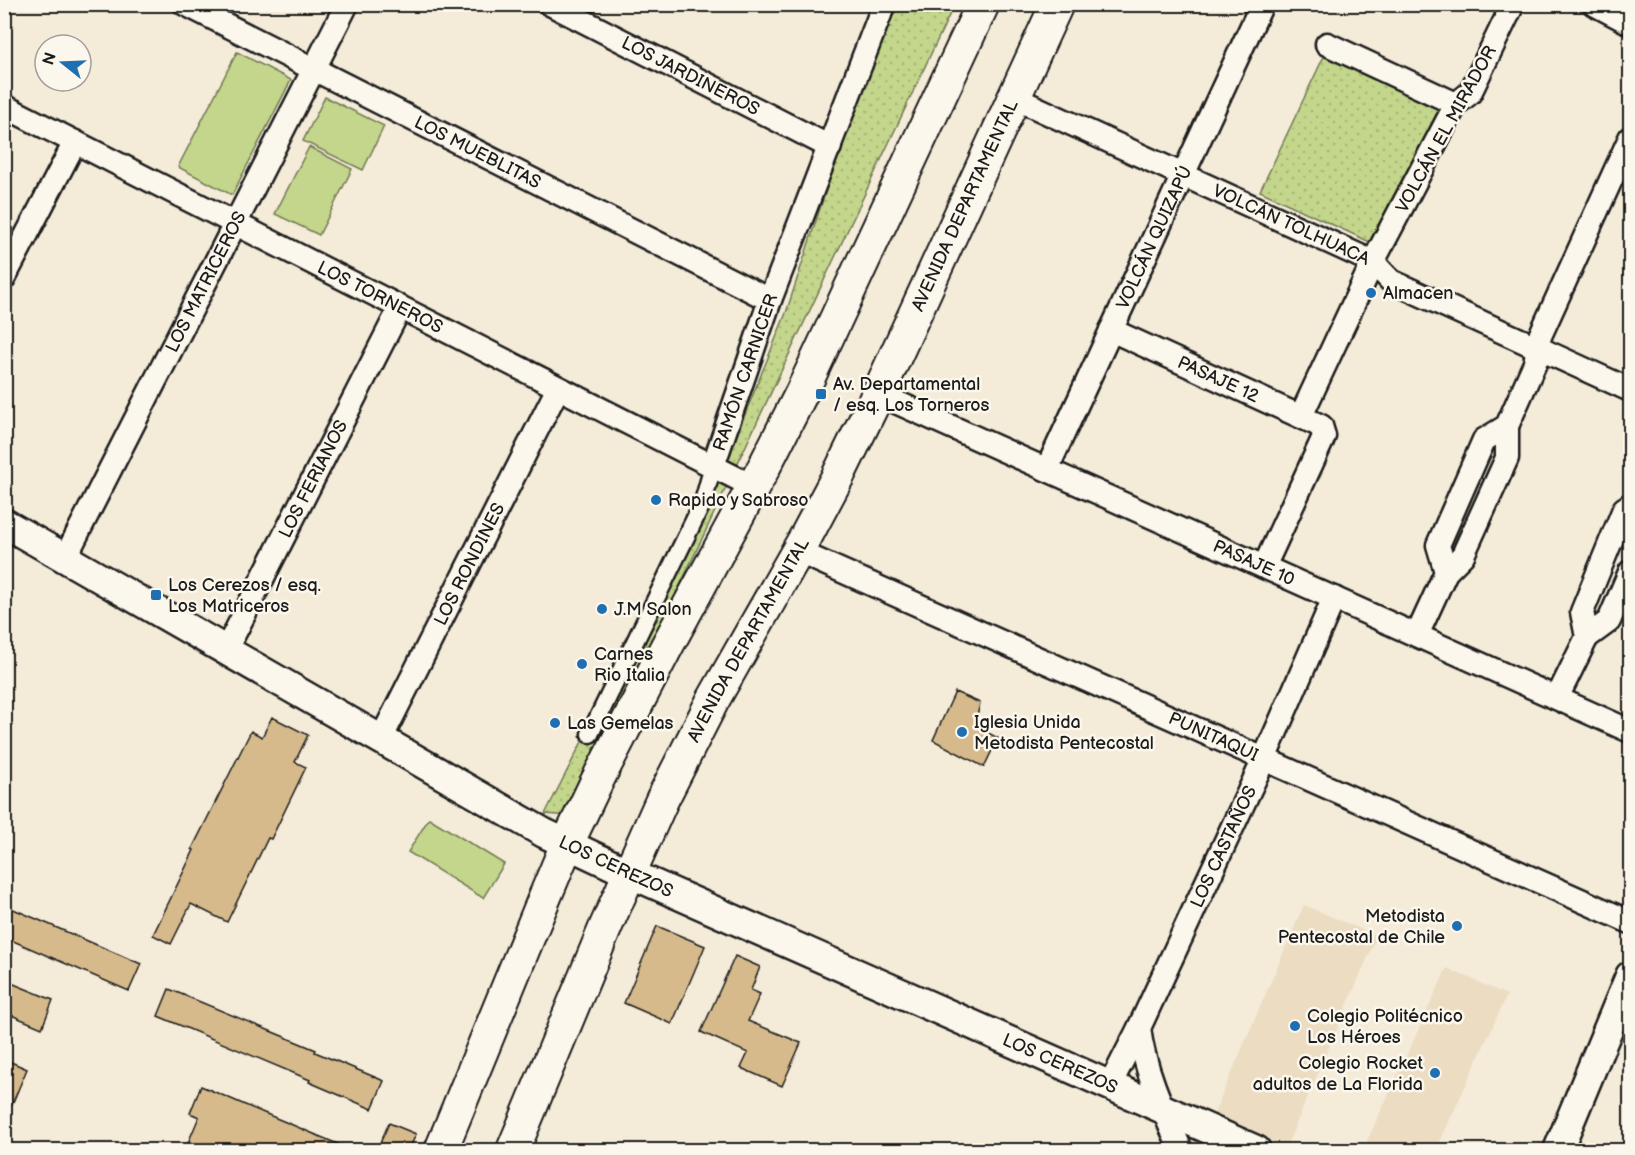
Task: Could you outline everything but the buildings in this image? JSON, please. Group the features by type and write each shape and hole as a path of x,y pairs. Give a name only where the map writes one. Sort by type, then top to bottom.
{"main road":[{"path":"441,1150 567,844 667,646 754,487 801,394 983,4"},
{"name":"AVENIDA DEPARTAMENTAL","path":"513,1150 591,960 662,800 712,700 837,478 878,394 1057,4"}],"street":[{"name":"LOS MUEBLITAS","path":"185,4 770,300"},
{"name":"LOS MATRICEROS","path":"64,558 347,4"},
{"name":"LOS JARDINEROS","path":"550,4 830,147"},
{"name":"RAMÓN CARNICER","path":"590,734 703,502 770,300 884,4"},
{"name":"VOLCÁN QUIZAPÚ","path":"1047,469 1262,4"},
{"name":"VOLCÁN EL MIRADOR","path":"1301,416 1373,262 1456,104 1470,93 1512,4"},
{"path":"1594,4 1630,23"},
{"path":"1327,44 1456,104"},
{"name":"VOLCÁN TOLHUACA","path":"1014,98 1373,262 1391,281 1630,390"},
{"name":"LOS TORNEROS","path":"4,106 754,487"},
{"path":"1417,635 1446,572 1438,545 1484,440 1507,426 1535,363 1540,336 1630,138"},
{"path":"4,279 75,142"},
{"name":"LOS FERIANOS","path":"226,650 400,308"},
{"name":"PASAJE 12","path":"1111,330 1321,426 1322,441 1264,567"},
{"name":"LOS RONDINES","path":"381,739 558,388"},
{"name":"PASAJE 10","path":"878,394 1630,731"},
{"path":"1587,637 1582,612 1624,509 1630,505"},
{"name":"LOS CEREZOS","path":"4,523 567,844 1256,1150"},
{"name":"PUNITAQUI","path":"797,551 1630,922"},
{"path":"1557,698 1587,637 1610,621 1630,572"},
{"name":"LOS CASTAÑOS","path":"1110,1085 1139,1028 1264,759 1334,598"},
{"path":"1558,1150 1630,976"},
{"path":"1139,1028 1143,1050 1163,1110 1181,1150"},
{"path":"1193,1150 1204,1140 1226,1137"}],"shaded area":[{"name":"Colegio Politécnico Los Héroes","path":"1304,905 1377,936 1286,1147 1213,1116"},
{"name":"Colegio Rocket adultos de La Florida","path":"1447,968 1507,995 1436,1150 1363,1150"}],"green space":[{"path":"890,5 954,5 571,816 545,814 729,454 786,313 841,144"},
{"path":"237,52 291,80 232,195 178,167"},
{"path":"1325,54 1440,107 1374,244 1260,191"},
{"path":"325,97 384,126 363,170 303,141"},
{"path":"309,147 352,169 319,235 275,214"},
{"path":"429,818 504,864 483,898 408,852"}],"place":[{"name":"Almacen","path":"1371,293"},
{"name":"Av. Departamental / esq. Los Torneros","path":"821,394"},
{"name":"Rapido y Sabroso","path":"656,500"},
{"name":"Los Cerezos / esq. Los Matriceros","path":"156,595"},
{"name":"J.M Salon","path":"602,609"},
{"name":"Carnes Rio Italia","path":"582,664"},
{"name":"Las Gemelas","path":"555,723"},
{"name":"Iglesia Unida Metodista Pentecostal","path":"962,732"},
{"name":"Metodista Pentecostal de Chile","path":"1457,926"},
{"name":"Colegio Politécnico Los Héroes","path":"1295,1026"},
{"name":"Colegio Rocket adultos de La Florida","path":"1435,1073"}]}
